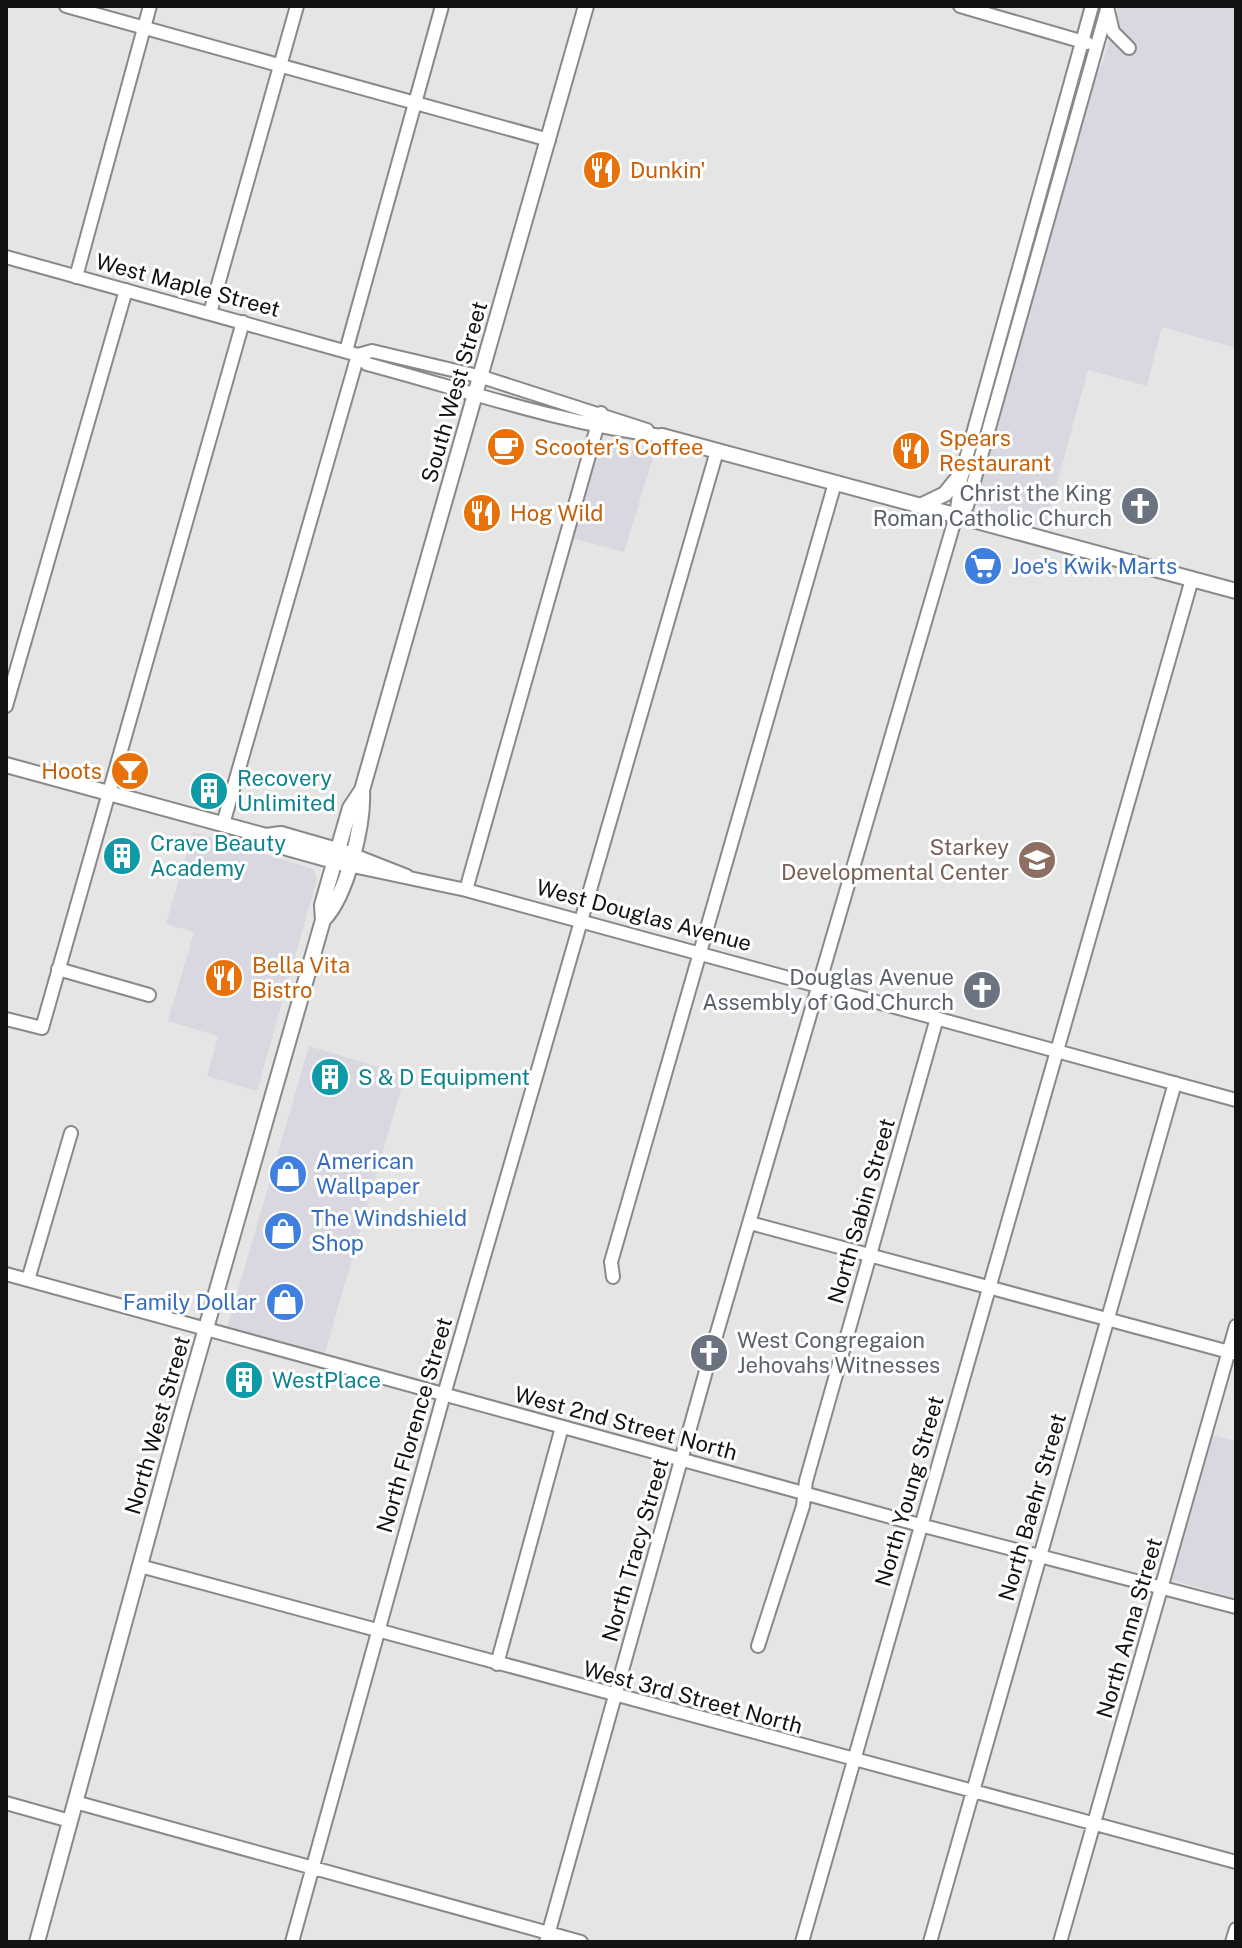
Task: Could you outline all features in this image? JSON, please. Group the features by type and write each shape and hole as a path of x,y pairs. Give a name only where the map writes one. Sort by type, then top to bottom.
{"main road":[{"name":"South West Street","path":"343,858 364,815 362,790 586,6"},
{"name":"West Maple Street","path":"662,436 1236,591"},
{"path":"920,506 945,494 962,473"},
{"name":"West Douglas Avenue","path":"6,765 266,836 287,848 343,858"},
{"name":"North West Street","path":"37,1942 323,920 336,907 343,858"}],"street":[{"path":"66,6 549,140"},
{"path":"76,277 150,6"},
{"path":"210,313 297,6"},
{"path":"223,824 352,353 442,6"},
{"path":"960,6 1097,45"},
{"path":"956,516 962,473 1092,6"},
{"path":"956,516 967,506 1108,6"},
{"path":"1108,6 1113,32 1129,48"},
{"name":"West Maple Street","path":"6,257 352,353 367,364 477,395 597,427 662,436"},
{"path":"6,706 126,290"},
{"path":"6,1019 42,1028 243,322"},
{"name":"West Maple Street","path":"352,353 372,351 482,377 601,413 662,436"},
{"path":"538,411 542,395"},
{"path":"466,890 601,413"},
{"name":"North Florence Street","path":"292,1942 444,1394 717,451"},
{"path":"613,1277 611,1262 835,483"},
{"name":"North Tracy Street","path":"548,1938 681,1459 956,516"},
{"name":"North Young Street","path":"802,1942 1192,579"},
{"name":"West Douglas Avenue","path":"343,858 390,877 466,890 1236,1100"},
{"path":"58,969 149,995"},
{"name":"North Sabin Street","path":"758,1646 937,1018"},
{"name":"North Baehr Street","path":"930,1942 1175,1083"},
{"path":"28,1280 71,1133"},
{"path":"750,1223 1232,1353"},
{"name":"West 2nd Street North","path":"6,1274 1038,1557 1236,1607"},
{"name":"North Anna Street","path":"1060,1942 1232,1353 1236,1326"},
{"path":"497,1664 562,1427"},
{"name":"West 3rd Street North","path":"140,1566 1093,1826 1236,1862"},
{"path":"75,1802 548,1938 581,1942"},
{"path":"6,1803 70,1821"},
{"path":"1232,1942 1236,1929"}],"shaded area":[{"path":"1118,6 1236,6 1236,348 1162,327 1147,386 1088,370 1045,527 974,504 1096,70 1102,65"},
{"path":"599,441 654,454 624,552 572,538"},
{"path":"193,832 313,869 317,879 257,1091 207,1076 218,1036 168,1021 194,932 166,924"},
{"path":"309,1046 405,1075 324,1356 227,1328"},
{"path":"1213,1435 1236,1441 1236,1598 1172,1580"}],"place":[{"name":"Dunkin'","path":"602,170"},
{"name":"Scooter's Coffee","path":"506,447"},
{"name":"Spears Restaurant","path":"911,451"},
{"name":"Christ the King Roman Catholic Church","path":"1140,506"},
{"name":"Hog Wild","path":"482,513"},
{"name":"Joe's Kwik Marts","path":"983,566"},
{"name":"Hoots","path":"130,771"},
{"name":"Recovery Unlimited","path":"209,791"},
{"name":"Crave Beauty Academy","path":"122,856"},
{"name":"Starkey Developmental Center","path":"1037,860"},
{"name":"Bella Vita Bistro","path":"224,978"},
{"name":"Douglas Avenue Assembly of God Church","path":"982,990"},
{"name":"S & D Equipment","path":"330,1077"},
{"name":"American Wallpaper","path":"288,1174"},
{"name":"The Windshield Shop","path":"283,1231"},
{"name":"Family Dollar","path":"285,1302"},
{"name":"West Congregaion Jehovahs Witnesses","path":"709,1353"},
{"name":"WestPlace","path":"244,1380"}]}
